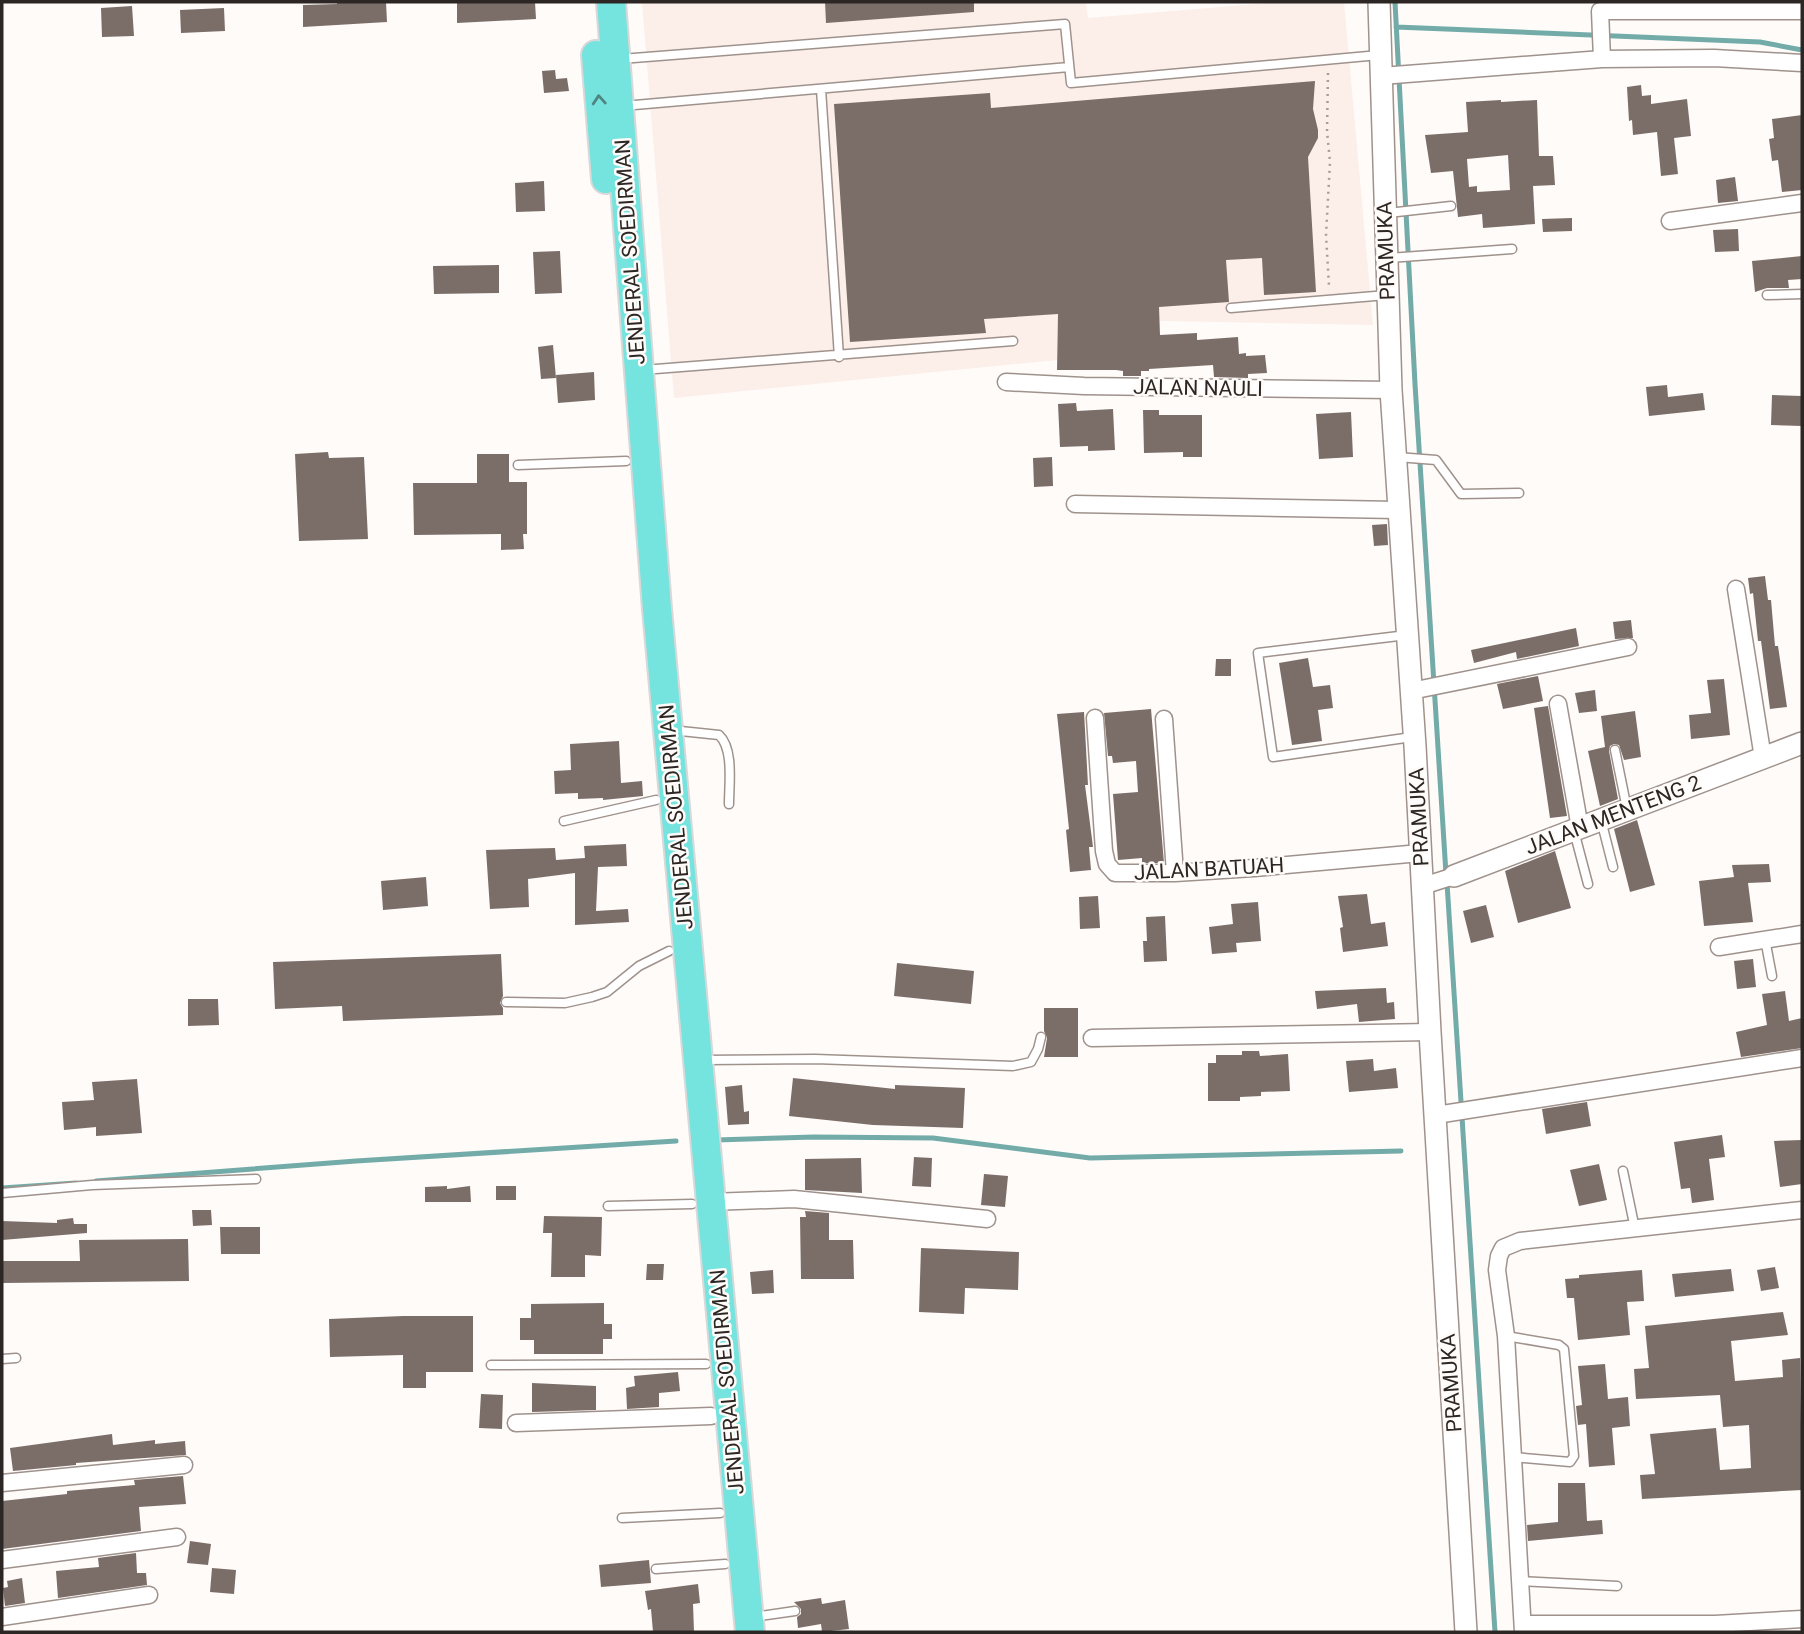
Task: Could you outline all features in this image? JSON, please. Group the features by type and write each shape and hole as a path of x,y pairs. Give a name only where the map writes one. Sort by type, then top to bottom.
{"highway":[{"name":"JENDERAL SOEDIRMAN","path":"592,2 620,106 638,370 668,729 672,883 669,951 702,1203 743,1627"},
{"name":"JENDERAL SOEDIRMAN","path":"611,2 606,60 610,226 626,461 656,800 672,883 698,1060 706,1364 725,1564 743,1627"}],"street":[{"name":"PRAMUKA","path":"1379,2 1391,70 1385,213 1387,295 1397,510 1408,635 1419,690 1415,737 1420,853 1438,881 1430,1032 1446,1113 1466,1632"},
{"path":"1602,59 1600,11 1802,11"},
{"path":"1391,70 1602,59 1714,58 1802,64"},
{"path":"1670,221 1802,203"},
{"name":"JALAN NAULI","path":"1006,382 1084,386 1391,390"},
{"path":"1075,504 1397,510"},
{"path":"1736,589 1763,758"},
{"path":"1419,690 1629,647"},
{"path":"1558,704 1577,830"},
{"name":"JALAN BATUAH","path":"1095,718 1104,851 1107,864 1115,873 1175,873 1420,853"},
{"path":"1164,719 1175,873"},
{"name":"JALAN MENTENG 2","path":"1438,881 1802,743"},
{"path":"1719,947 1802,934"},
{"path":"1092,1038 1430,1032"},
{"path":"1446,1113 1802,1058"},
{"path":"702,1203 794,1199 987,1219"},
{"path":"1802,1210 1520,1241 1503,1248 1497,1270 1506,1336 1523,1628 1716,1628 1802,1619"},
{"path":"516,1423 711,1416"},
{"path":"2,1483 184,1465"},
{"path":"2,1560 177,1537"},
{"path":"2,1617 149,1595"}],"lane":[{"path":"606,60 1065,24 1071,83 1326,60 1391,70"},
{"path":"620,106 1069,67"},
{"path":"821,89 839,357"},
{"path":"1385,213 1451,206"},
{"path":"1387,258 1512,249"},
{"path":"1768,295 1802,294"},
{"path":"1231,308 1387,295"},
{"path":"638,370 839,357 1013,341"},
{"path":"1394,457 1436,460 1461,494 1518,493"},
{"path":"518,465 626,461"},
{"path":"1408,635 1258,653 1273,757 1415,737"},
{"path":"668,729 719,735 724,740 728,755 729,804"},
{"path":"1615,750 1627,809"},
{"path":"564,821 656,800"},
{"path":"1601,820 1613,867"},
{"path":"1577,830 1588,884"},
{"path":"1765,939 1772,976"},
{"path":"506,1002 565,1003 592,997 607,992 639,966 669,951"},
{"path":"698,1060 815,1059 1013,1066 1026,1065 1035,1058 1041,1037"},
{"path":"1623,1171 1635,1228"},
{"path":"2,1194 92,1185 256,1179"},
{"path":"608,1206 702,1203"},
{"path":"1506,1336 1559,1345 1564,1349 1574,1456 1570,1462 1513,1457"},
{"path":"2,1359 16,1358"},
{"path":"491,1365 706,1364"},
{"path":"622,1518 720,1513"},
{"path":"656,1569 725,1564"},
{"path":"1520,1581 1617,1586"},
{"path":"743,1627 795,1611"}],"path":[{"path":"1326,60 1329,82 1327,131 1330,163 1326,235 1330,300"}],"shaded area":[{"path":"642,2 1086,2 1088,18 1280,2 1344,2 1373,325 1058,319 1057,360 674,398"}],"building":[{"path":"386,2 387,22 303,27 303,5"},
{"path":"457,2 535,2 536,19 457,23"},
{"path":"825,2 974,2 974,12 826,23"},
{"path":"132,6 134,36 102,37 101,8"},
{"path":"224,8 225,31 181,33 180,10"},
{"path":"555,70 556,79 567,78 569,91 544,93 542,71"},
{"path":"1315,81 1313,109 1318,138 1308,157 1316,292 1264,295 1262,258 1226,260 1229,302 1159,307 1160,335 1197,333 1197,340 1238,337 1239,354 1265,355 1267,373 1248,374 1248,378 1214,377 1213,365 1149,369 1141,371 1141,376 1123,376 1123,371 1116,370 1057,370 1058,314 984,319 986,333 850,342 834,104 990,93 991,108"},
{"path":"1641,85 1642,96 1651,95 1651,104 1687,99 1691,136 1674,138 1678,174 1661,176 1657,132 1633,135 1632,120 1629,121 1627,87"},
{"path":"1537,100 1539,156 1553,156 1555,185 1533,186 1535,224 1483,228 1482,214 1458,217 1453,171 1431,173 1425,135 1468,132 1466,102","holes":["1508,155 1510,190 1477,192 1477,186 1469,187 1467,159"]},
{"path":"1802,115 1802,190 1782,192 1778,160 1772,161 1769,139 1774,138 1772,119"},
{"path":"1735,177 1738,201 1718,203 1716,180"},
{"path":"544,181 545,211 516,212 515,183"},
{"path":"1572,218 1572,231 1543,232 1542,219"},
{"path":"1738,229 1739,251 1715,252 1713,230"},
{"path":"560,251 562,293 535,294 533,252"},
{"path":"1802,256 1802,279 1788,280 1789,288 1767,288 1755,292 1752,261"},
{"path":"499,265 499,293 434,294 433,266"},
{"path":"553,345 556,378 541,379 538,347"},
{"path":"594,372 595,400 558,403 556,375"},
{"path":"1667,385 1668,397 1703,393 1705,410 1649,416 1646,387"},
{"path":"1772,395 1802,396 1802,426 1771,425"},
{"path":"1076,403 1077,411 1113,409 1115,450 1088,451 1088,446 1060,447 1058,404"},
{"path":"1143,410 1159,410 1159,415 1202,415 1202,457 1183,457 1183,452 1144,453"},
{"path":"1351,412 1353,457 1319,459 1316,414"},
{"path":"328,452 329,458 364,457 368,539 299,541 295,454"},
{"path":"477,454 509,454 509,482 527,482 527,534 523,534 524,549 501,550 501,534 414,535 413,483 477,483"},
{"path":"1052,457 1053,486 1034,487 1033,458"},
{"path":"1387,524 1388,545 1374,546 1372,525"},
{"path":"1765,576 1787,707 1770,709 1753,593 1750,594 1748,578"},
{"path":"1631,620 1633,638 1615,639 1613,622"},
{"path":"1576,628 1579,646 1517,659 1516,652 1474,663 1471,650"},
{"path":"1308,658 1313,687 1330,685 1333,708 1318,710 1322,741 1292,745 1279,663"},
{"path":"1216,659 1231,659 1231,676 1215,676"},
{"path":"1538,676 1543,701 1503,709 1497,684"},
{"path":"1724,679 1730,735 1691,739 1689,715 1711,713 1707,680"},
{"path":"1595,690 1597,711 1579,713 1575,693"},
{"path":"1548,706 1567,816 1550,818 1534,708"},
{"path":"1151,709 1164,863 1142,863 1142,858 1118,860 1113,794 1138,792 1136,761 1113,763 1112,756 1108,756 1104,713"},
{"path":"1635,711 1641,757 1624,760 1619,745 1610,746 1618,799 1600,806 1588,751 1605,747 1601,716"},
{"path":"1084,712 1088,785 1085,785 1093,847 1089,847 1091,870 1070,872 1066,830 1069,829 1057,714"},
{"path":"619,741 621,783 642,781 643,796 603,800 578,799 578,793 555,794 554,771 571,770 570,744"},
{"path":"1637,820 1655,885 1630,892 1614,829"},
{"path":"626,844 627,866 598,867 596,911 628,909 629,922 575,925 575,873 528,879 529,907 490,909 486,850 555,848 556,860 585,858 584,846"},
{"path":"1555,851 1571,908 1518,923 1505,871"},
{"path":"1769,864 1771,882 1748,883 1753,922 1704,926 1699,881 1734,877 1732,865"},
{"path":"426,877 428,906 383,910 381,881"},
{"path":"1367,894 1371,924 1385,922 1388,946 1343,952 1340,928 1343,927 1338,896"},
{"path":"1098,896 1100,928 1080,929 1079,897"},
{"path":"1258,902 1261,941 1236,943 1237,952 1212,954 1209,927 1233,924 1231,904"},
{"path":"1486,905 1494,937 1471,943 1463,911"},
{"path":"1165,916 1167,961 1144,962 1146,917"},
{"path":"501,954 503,996 500,1003 503,1015 343,1021 342,1006 275,1009 273,962"},
{"path":"1753,959 1756,987 1737,989 1734,961"},
{"path":"897,963 974,971 971,1004 894,996"},
{"path":"1386,988 1387,1003 1394,1002 1395,1019 1359,1022 1357,1004 1317,1009 1315,991"},
{"path":"1785,991 1789,1021 1802,1018 1802,1048 1741,1057 1736,1032 1767,1025 1762,994"},
{"path":"188,999 218,999 219,1025 188,1026"},
{"path":"1044,1008 1078,1008 1078,1057 1044,1057 1047,1038 1044,1031"},
{"path":"1242,1051 1259,1051 1260,1056 1288,1054 1290,1091 1261,1092 1261,1096 1240,1097 1240,1101 1208,1101 1208,1063 1216,1063 1216,1055 1242,1055"},
{"path":"1373,1059 1374,1071 1396,1068 1398,1088 1349,1092 1346,1061"},
{"path":"793,1078 895,1089 895,1085 965,1088 963,1128 873,1125 789,1116"},
{"path":"137,1079 142,1133 96,1136 96,1127 64,1130 62,1102 94,1100 92,1082"},
{"path":"742,1085 744,1112 749,1111 749,1124 728,1125 725,1087"},
{"path":"1587,1102 1591,1126 1546,1134 1542,1109"},
{"path":"1722,1135 1725,1157 1709,1159 1714,1200 1692,1203 1690,1188 1681,1189 1674,1142"},
{"path":"1802,1140 1802,1184 1780,1187 1774,1141"},
{"path":"914,1157 932,1158 931,1187 912,1186"},
{"path":"861,1158 862,1193 805,1190 805,1159"},
{"path":"1599,1164 1607,1200 1579,1206 1570,1170"},
{"path":"984,1174 1008,1176 1005,1207 981,1205"},
{"path":"447,1186 447,1189 470,1186 471,1202 425,1202 425,1187"},
{"path":"496,1186 516,1186 516,1200 496,1200"},
{"path":"192,1210 211,1210 212,1225 193,1226"},
{"path":"805,1211 829,1213 829,1240 853,1240 854,1279 801,1279 800,1217 806,1217"},
{"path":"544,1216 602,1217 601,1256 585,1255 585,1277 551,1277 552,1233 543,1233"},
{"path":"73,1218 74,1224 87,1224 87,1233 2,1240 2,1221 57,1223 57,1220"},
{"path":"220,1227 260,1227 260,1254 221,1254"},
{"path":"188,1239 189,1281 2,1283 2,1261 80,1261 79,1240"},
{"path":"921,1248 1019,1252 1018,1290 965,1288 964,1314 919,1312"},
{"path":"647,1264 664,1264 663,1280 646,1280"},
{"path":"1775,1267 1779,1288 1761,1291 1757,1270"},
{"path":"1731,1269 1734,1291 1675,1297 1672,1274"},
{"path":"773,1270 774,1293 752,1294 750,1272"},
{"path":"1642,1270 1644,1301 1627,1302 1630,1335 1578,1340 1574,1298 1567,1298 1565,1279 1579,1278 1579,1275"},
{"path":"604,1303 604,1324 612,1324 612,1339 603,1339 603,1354 534,1354 534,1340 520,1340 520,1318 531,1318 531,1304"},
{"path":"1783,1312 1788,1335 1731,1341 1735,1381 1783,1377 1782,1360 1800,1358 1802,1490 1642,1499 1640,1475 1655,1474 1650,1434 1716,1428 1720,1470 1751,1468 1749,1425 1723,1427 1720,1395 1636,1399 1634,1369 1649,1368 1645,1326"},
{"path":"473,1316 473,1372 426,1372 426,1388 403,1388 403,1355 330,1357 329,1319"},
{"path":"1605,1364 1608,1399 1628,1397 1630,1426 1612,1428 1615,1465 1589,1467 1586,1424 1578,1425 1576,1406 1582,1405 1578,1366"},
{"path":"678,1372 680,1391 659,1393 659,1407 627,1409 626,1388 635,1386 634,1376"},
{"path":"532,1383 596,1386 596,1410 532,1412"},
{"path":"481,1394 503,1395 502,1429 479,1428"},
{"path":"112,1434 113,1445 155,1440 155,1444 185,1441 186,1455 76,1463 13,1471 10,1448"},
{"path":"183,1476 186,1504 139,1507 141,1531 2,1549 2,1501 67,1494 67,1491 135,1485 134,1480"},
{"path":"1558,1483 1585,1483 1587,1521 1602,1520 1603,1534 1528,1541 1527,1525 1558,1522"},
{"path":"190,1541 211,1544 208,1565 187,1563"},
{"path":"136,1553 137,1573 146,1573 147,1585 58,1598 56,1571 99,1567 98,1558"},
{"path":"649,1560 651,1583 601,1587 599,1565"},
{"path":"212,1568 236,1570 234,1594 210,1592"},
{"path":"22,1578 25,1603 5,1606 3,1588 8,1587 7,1581"},
{"path":"698,1584 700,1603 693,1604 694,1632 653,1632 651,1609 648,1610 645,1591"},
{"path":"821,1598 822,1604 845,1600 849,1629 822,1632 821,1624 798,1628 797,1617 801,1614 801,1609 794,1602"}],"waterway":[{"path":"1395,2 1415,384 1446,874"},
{"path":"1396,27 1760,42 1802,50"},
{"path":"1447,883 1495,1632"},
{"path":"716,1140 933,1138 1090,1158 1401,1151"},
{"path":"96,1181 676,1141"},
{"path":"2,1188 76,1183"}]}
